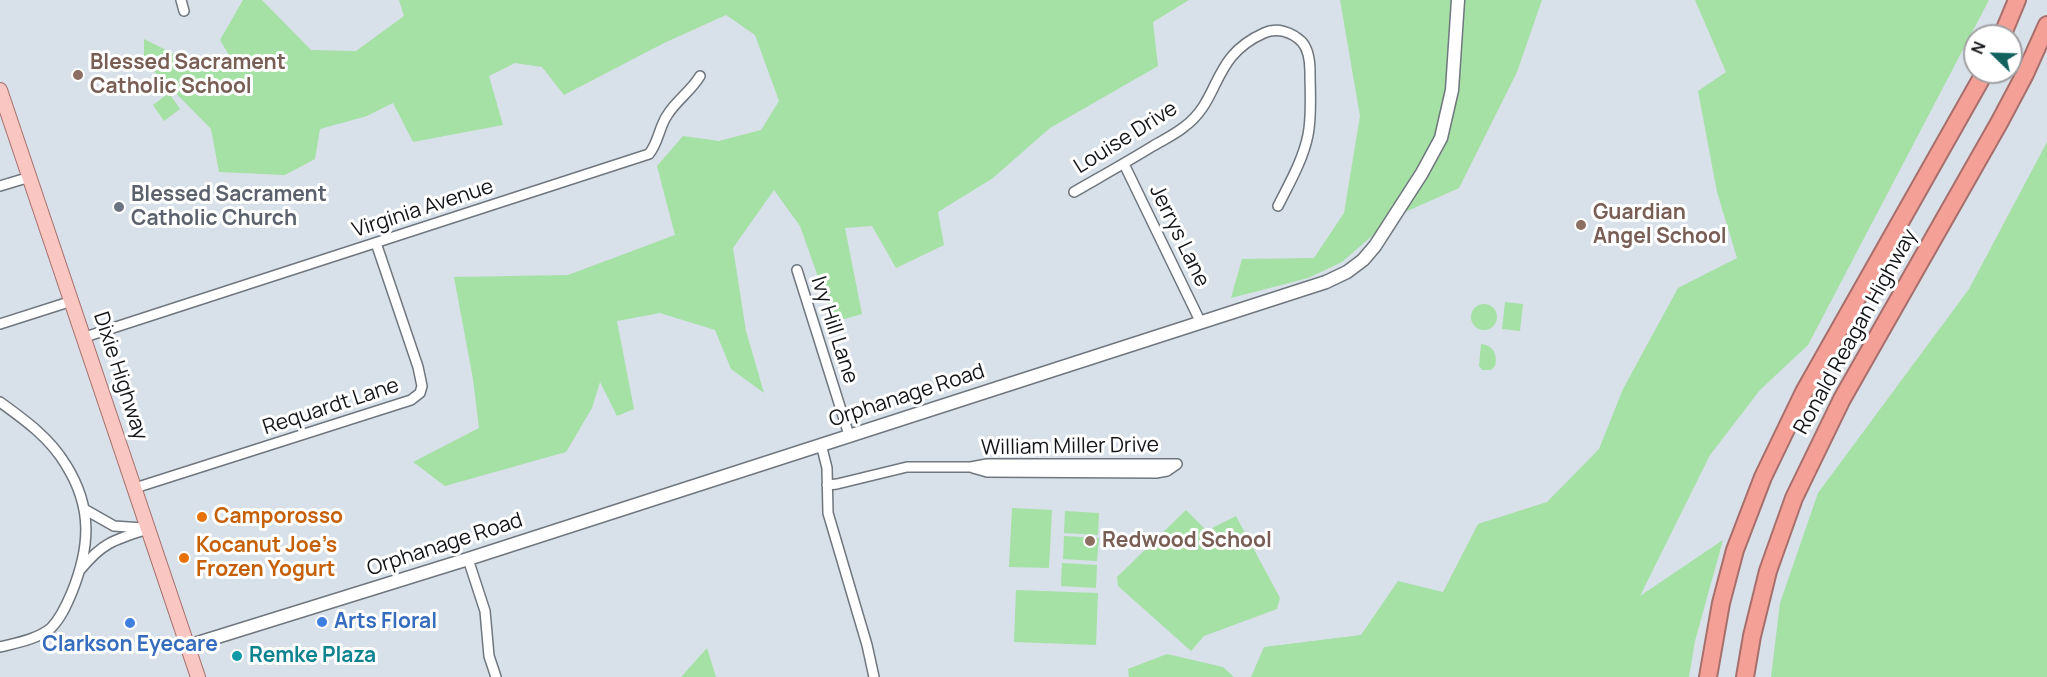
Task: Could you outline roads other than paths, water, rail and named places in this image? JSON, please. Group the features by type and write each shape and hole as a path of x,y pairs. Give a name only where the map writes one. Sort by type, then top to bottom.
{"highway":[{"path":"2007,24 2017,0"},
{"name":"Ronald Reagan Highway","path":"1745,677 1752,636 1768,571 1794,498 1842,399 1999,123 2047,25"},
{"name":"Ronald Reagan Highway","path":"1708,677 1721,603 1735,550 1763,477 1804,393 1978,84"}],"main road":[{"name":"Orphanage Road","path":"188,646 468,559 1201,323 1326,282 1347,272 1363,260 1375,246 1432,155 1446,122 1452,90 1458,0"},
{"name":"Dixie Highway","path":"0,90 198,677"}],"street":[{"path":"181,0 184,10"},
{"name":"Louise Drive","path":"1074,192 1183,128 1205,102 1226,61 1236,50 1244,43 1268,31 1283,31 1296,37 1307,49 1310,66 1310,110 1308,136 1278,206"},
{"name":"Virginia Avenue","path":"84,337 649,154 655,147 668,113 694,87 700,76"},
{"name":"Jerrys Lane","path":"1124,164 1201,323"},
{"path":"0,186 30,177"},
{"name":"Requardt Lane","path":"135,488 411,400 417,396 422,386 418,368 376,243"},
{"name":"Ivy Hill Lane","path":"797,270 849,435"},
{"path":"0,324 72,301"},
{"path":"0,402 24,420 56,450 75,481 84,509 87,534 80,571 67,604 51,628 32,638 0,647"},
{"path":"821,444 827,468 828,513 867,645 874,677"},
{"name":"William Miller Drive","path":"828,485 907,467 971,467 987,464 1177,464 1167,471 1156,473 987,472 971,467"},
{"path":"84,509 114,526 148,529"},
{"path":"80,571 95,552 116,539 148,529"},
{"path":"468,559 485,611 489,656 496,677"}],"place":[{"name":"Blessed Sacrament Catholic School","path":"78,75"},
{"name":"Blessed Sacrament Catholic Church","path":"119,207"},
{"name":"Guardian Angel School","path":"1581,225"},
{"name":"Camporosso","path":"202,517"},
{"name":"Redwood School","path":"1090,541"},
{"name":"Kocanut Joe’s Frozen Yogurt","path":"184,558"},
{"name":"Arts Floral","path":"322,622"},
{"name":"Clarkson Eyecare","path":"130,623"},
{"name":"Remke Plaza","path":"237,656"}]}
